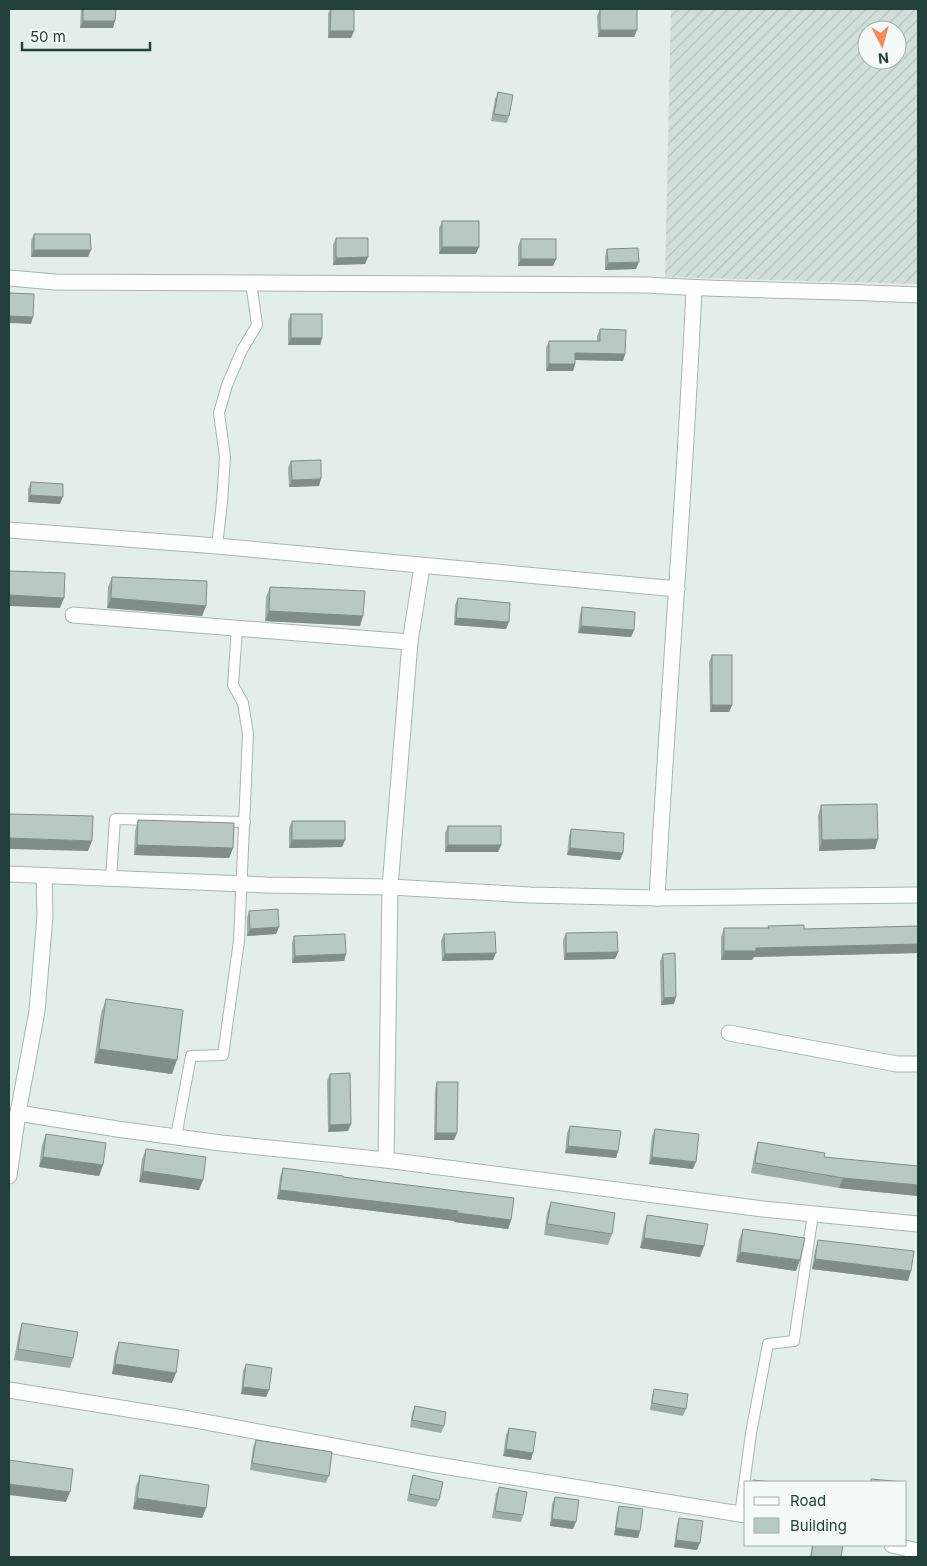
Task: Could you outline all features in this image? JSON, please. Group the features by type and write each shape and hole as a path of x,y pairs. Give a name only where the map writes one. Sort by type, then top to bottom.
{"street":[{"path":"9,278 55,282 648,285 918,295"},
{"path":"657,898 694,288"},
{"path":"9,530 217,546 422,567 677,589"},
{"path":"386,1160 390,886 410,642 422,567"},
{"path":"73,615 410,642"},
{"path":"9,874 241,884 390,886 530,895 657,898 918,895"},
{"path":"9,1176 18,1112 16,1091 38,1011 45,916 44,876"},
{"path":"729,1033 896,1064 918,1064"},
{"path":"18,1112 176,1137 386,1160 813,1214 918,1224"},
{"path":"9,1390 189,1419 431,1464 743,1515"},
{"path":"896,1546 918,1551"}],"lane":[{"path":"217,546 222,502 224,457 219,413 227,385 242,350 257,325 251,282"},
{"path":"176,1137 191,1056 223,1055 240,942 248,734 243,703 233,685 237,629"},
{"path":"111,878 114,819 245,822"},
{"path":"746,1481 751,1433 768,1344 794,1341 813,1214"}],"shaded area":[{"path":"671,9 918,9 918,284 665,277"}],"building":[{"path":"83,9 116,9 115,21 83,21"},
{"path":"331,9 354,9 354,31 330,31"},
{"path":"600,9 637,9 637,30 600,30"},
{"path":"498,92 513,95 509,116 494,114"},
{"path":"442,221 479,221 479,247 442,247"},
{"path":"34,234 90,234 91,250 34,250"},
{"path":"336,238 368,238 368,257 336,258"},
{"path":"521,239 556,239 556,259 521,259"},
{"path":"638,248 639,262 608,263 607,249"},
{"path":"9,293 34,294 33,317 9,316"},
{"path":"291,314 322,314 322,338 291,338"},
{"path":"600,329 626,330 625,354 575,353 575,364 549,364 549,341 600,341"},
{"path":"321,460 321,479 292,480 291,461"},
{"path":"31,482 63,484 63,497 30,495"},
{"path":"9,571 65,573 64,598 9,595"},
{"path":"112,577 207,581 206,606 111,598"},
{"path":"270,587 365,591 363,616 269,611"},
{"path":"458,598 510,603 509,622 456,618"},
{"path":"582,607 635,612 634,630 581,626"},
{"path":"712,655 732,655 732,705 712,705"},
{"path":"877,804 878,839 822,840 821,805"},
{"path":"9,814 93,816 92,841 9,838"},
{"path":"138,820 234,823 233,848 137,845"},
{"path":"292,821 345,821 345,840 292,840"},
{"path":"448,826 501,826 501,845 448,845"},
{"path":"571,829 624,833 623,853 570,848"},
{"path":"278,909 279,927 250,929 249,911"},
{"path":"804,925 804,929 918,926 918,944 756,948 756,951 724,951 724,928 769,928 768,926"},
{"path":"495,932 496,953 445,954 444,934"},
{"path":"617,932 618,952 566,953 566,933"},
{"path":"345,934 346,954 295,956 294,936"},
{"path":"675,953 676,997 664,998 663,954"},
{"path":"106,999 183,1010 177,1060 99,1049"},
{"path":"350,1073 351,1124 330,1125 330,1074"},
{"path":"437,1082 458,1082 457,1133 436,1133"},
{"path":"570,1126 621,1131 618,1151 568,1146"},
{"path":"655,1129 699,1134 696,1162 652,1157"},
{"path":"46,1134 106,1143 103,1165 43,1157"},
{"path":"758,1142 825,1153 824,1157 918,1166 918,1185 843,1178 755,1163"},
{"path":"146,1149 206,1157 203,1180 143,1171"},
{"path":"283,1168 514,1198 511,1220 458,1213 458,1211 280,1190"},
{"path":"551,1202 615,1213 612,1234 547,1224"},
{"path":"647,1215 708,1224 704,1246 644,1238"},
{"path":"743,1229 805,1238 800,1260 740,1252"},
{"path":"818,1240 914,1251 911,1271 815,1259"},
{"path":"22,1323 78,1332 73,1358 18,1349"},
{"path":"119,1342 179,1350 176,1373 115,1364"},
{"path":"246,1364 272,1368 269,1390 243,1387"},
{"path":"654,1389 688,1394 686,1409 652,1403"},
{"path":"415,1406 446,1412 444,1426 412,1420"},
{"path":"509,1428 536,1432 533,1453 506,1449"},
{"path":"256,1440 332,1452 329,1476 252,1463"},
{"path":"9,1460 73,1469 70,1492 9,1484"},
{"path":"140,1475 209,1485 206,1508 137,1498"},
{"path":"413,1475 443,1482 439,1500 409,1494"},
{"path":"871,1479 893,1481 871,1481"},
{"path":"499,1487 527,1492 523,1515 495,1511"},
{"path":"555,1497 579,1500 576,1522 552,1519"},
{"path":"619,1506 643,1509 640,1531 616,1528"},
{"path":"679,1518 703,1521 700,1543 676,1540"},
{"path":"813,1546 843,1546 841,1557 811,1557"}]}
